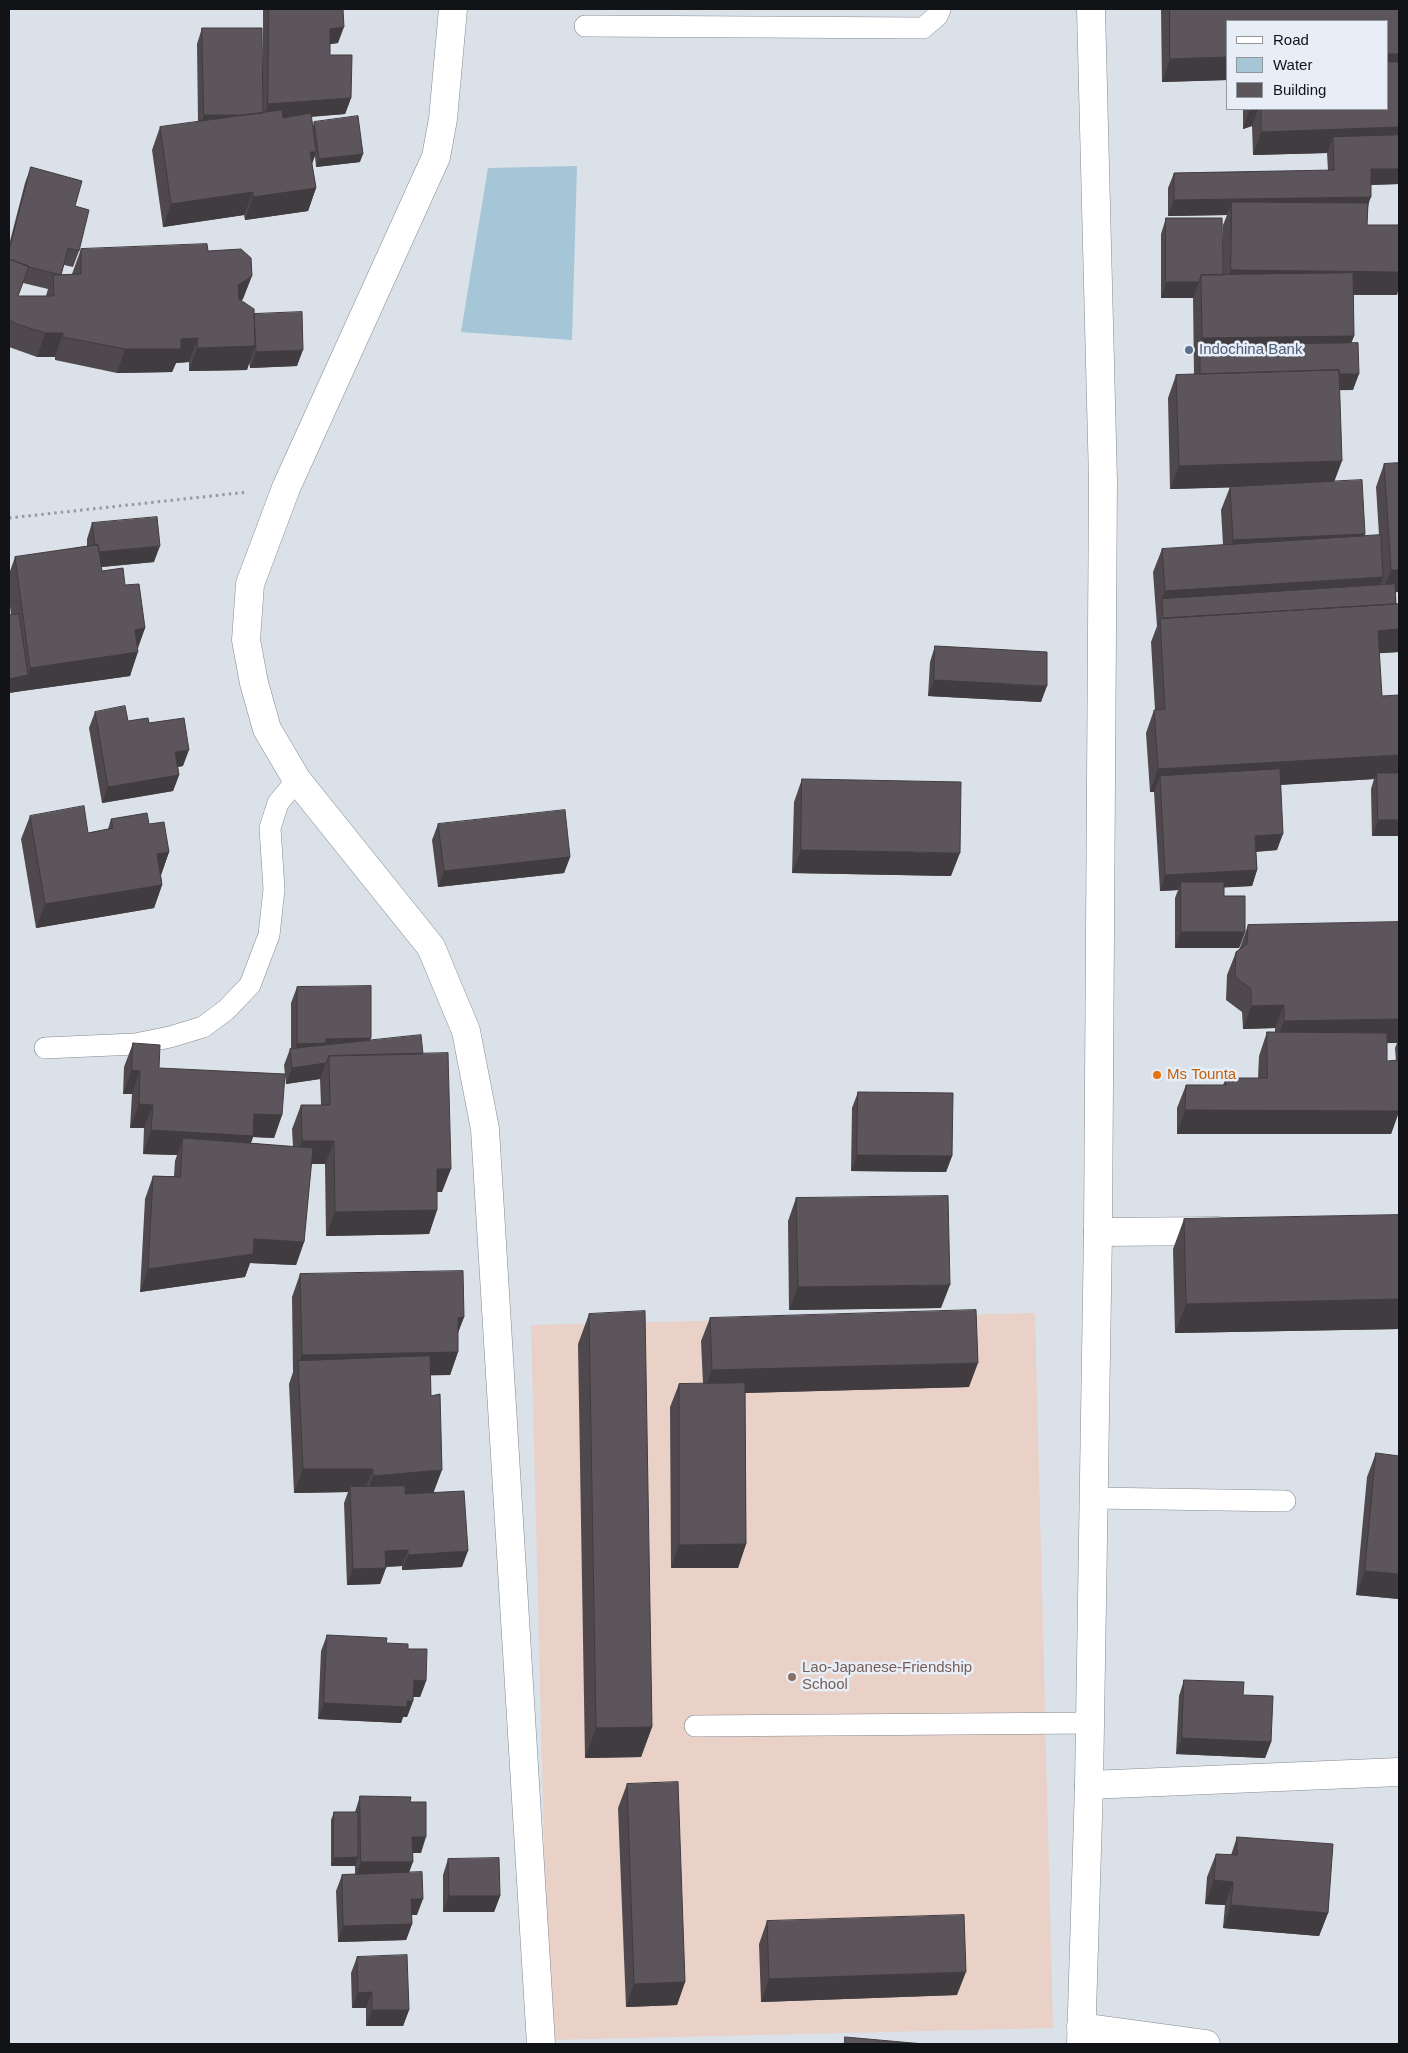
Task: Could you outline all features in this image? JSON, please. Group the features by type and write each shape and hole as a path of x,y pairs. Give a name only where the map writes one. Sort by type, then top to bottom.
{"street":[{"path":"453,9 443,119 436,157 286,488 250,584 246,640 254,683 267,729 297,780 431,947 466,1031 485,1129 541,2044"},
{"path":"1091,9 1103,481 1098,1232 1089,1785 1081,2036 1206,2044"},
{"path":"1098,1232 1244,1230"},
{"path":"1089,1785 1399,1772"}],"lane":[{"path":"585,26 923,28 937,16 940,9"},
{"path":"46,1048 135,1044 170,1037 203,1027 226,1010 250,985 269,934 274,889 270,828 278,803 297,780"},
{"path":"1094,1498 1285,1501"},
{"path":"695,1726 1090,1723"}],"path":[{"path":"9,518 286,488"}],"shaded area":[{"name":"Lao-Japanese-Friendship School","path":"1035,1313 1053,2028 549,2040 531,1325"}],"water":[{"path":"577,166 572,340 461,332 488,168"}],"building":[{"path":"269,9 343,9 344,27 330,29 330,55 352,55 351,98 268,104"},
{"path":"1170,9 1399,9 1399,54 1388,54 1388,20 1226,20 1226,57 1170,59"},
{"path":"202,28 262,28 263,113 204,115"},
{"path":"1388,62 1399,62 1399,127 1261,132 1261,110 1388,110"},
{"path":"282,110 283,118 311,113 316,152 310,152 316,188 253,197 253,192 171,204 160,127"},
{"path":"358,116 363,154 319,159 314,122"},
{"path":"1399,135 1399,169 1371,169 1371,197 1174,200 1174,173 1334,170 1333,137"},
{"path":"31,167 82,181 75,206 89,210 79,251 68,248 61,275 29,267 9,259 9,251"},
{"path":"1232,202 1368,203 1367,225 1399,225 1399,272 1231,270"},
{"path":"1166,218 1222,218 1223,275 1201,275 1199,282 1166,282"},
{"path":"207,244 208,251 241,249 251,258 252,276 238,285 239,299 254,309 255,346 197,348 198,338 181,339 181,349 125,349 63,337 63,333 45,333 9,320 9,259 29,266 18,296 54,296 53,275 81,274 81,249"},
{"path":"1353,273 1354,336 1202,338 1201,275"},
{"path":"302,312 303,350 256,352 254,314"},
{"path":"1358,343 1359,374 1339,374 1339,370 1200,374 1200,345"},
{"path":"1339,370 1342,461 1179,466 1176,375"},
{"path":"1399,463 1399,570 1391,570 1384,464"},
{"path":"1362,480 1365,534 1233,540 1230,487"},
{"path":"157,517 160,546 99,552 98,545 95,545 92,523"},
{"path":"1381,535 1383,577 1165,591 1162,549"},
{"path":"98,545 102,571 123,568 125,585 139,584 145,628 135,630 138,652 30,668 15,557"},
{"path":"1395,584 1396,604 1163,618 1162,599"},
{"path":"1399,604 1399,629 1378,631 1382,696 1399,695 1399,755 1158,769 1154,710 1165,709 1160,619"},
{"path":"19,614 28,675 9,679 9,615"},
{"path":"935,646 1047,652 1047,686 934,680"},
{"path":"125,706 128,721 148,718 149,723 184,718 189,750 175,752 179,775 108,787 95,712"},
{"path":"1280,769 1283,834 1255,836 1257,870 1165,875 1160,776"},
{"path":"1377,773 1399,773 1399,820 1378,820"},
{"path":"802,779 961,782 960,853 801,850"},
{"path":"84,806 88,833 113,828 111,819 147,813 149,824 164,822 169,852 157,854 162,885 45,904 30,816"},
{"path":"565,810 570,857 444,871 438,824"},
{"path":"1181,882 1224,882 1224,896 1245,896 1245,932 1181,932"},
{"path":"1399,922 1399,1019 1284,1021 1284,1005 1251,1006 1251,989 1235,977 1236,952 1247,944 1248,925"},
{"path":"371,986 371,1038 326,1039 326,1043 297,1044 297,987"},
{"path":"1267,1032 1387,1033 1387,1061 1399,1060 1399,1111 1185,1110 1186,1085 1226,1085 1226,1078 1267,1078"},
{"path":"421,1035 423,1054 329,1056 326,1063 292,1068 290,1049"},
{"path":"133,1043 160,1045 159,1068 285,1074 282,1115 254,1114 253,1136 151,1130 153,1105 139,1104 140,1071 132,1070"},
{"path":"448,1053 451,1169 437,1169 437,1210 335,1212 334,1141 302,1141 301,1105 330,1105 329,1056"},
{"path":"858,1092 953,1093 952,1156 857,1155"},
{"path":"183,1138 313,1148 304,1242 254,1239 253,1254 148,1269 153,1176 180,1177"},
{"path":"948,1196 950,1285 798,1287 796,1198"},
{"path":"1399,1215 1399,1299 1186,1304 1184,1219"},
{"path":"463,1271 464,1317 458,1318 458,1352 302,1355 300,1274"},
{"path":"976,1310 978,1363 712,1370 710,1318"},
{"path":"645,1311 652,1727 596,1728 589,1314"},
{"path":"430,1356 431,1396 440,1394 442,1470 373,1476 373,1469 303,1469 298,1361"},
{"path":"745,1383 746,1544 679,1545 679,1384"},
{"path":"1376,1453 1399,1456 1399,1574 1365,1571"},
{"path":"405,1486 405,1494 464,1491 468,1551 408,1555 408,1550 385,1551 386,1568 353,1569 350,1487"},
{"path":"327,1635 387,1638 386,1643 408,1644 408,1649 427,1649 426,1681 414,1680 413,1701 407,1701 407,1707 324,1703"},
{"path":"1184,1680 1244,1682 1243,1695 1273,1696 1271,1742 1182,1738"},
{"path":"678,1782 685,1982 634,1984 627,1784"},
{"path":"360,1796 411,1797 410,1802 426,1802 426,1837 412,1837 413,1862 361,1862"},
{"path":"334,1812 358,1812 358,1857 334,1858"},
{"path":"1237,1837 1333,1844 1328,1913 1231,1905 1233,1882 1214,1880 1216,1854 1237,1855"},
{"path":"499,1858 500,1896 449,1896 448,1859"},
{"path":"422,1872 423,1899 411,1899 412,1924 343,1926 342,1875"},
{"path":"964,1915 966,1972 769,1979 767,1921"},
{"path":"407,1955 409,2010 372,2010 372,1992 358,1993 357,1957"},
{"path":"845,2037 924,2044 845,2044"}],"place":[{"name":"Indochina Bank","path":"1189,350"},
{"name":"Ms Tounta","path":"1157,1075"},
{"name":"Lao-Japanese-Friendship School","path":"792,1677"}]}
